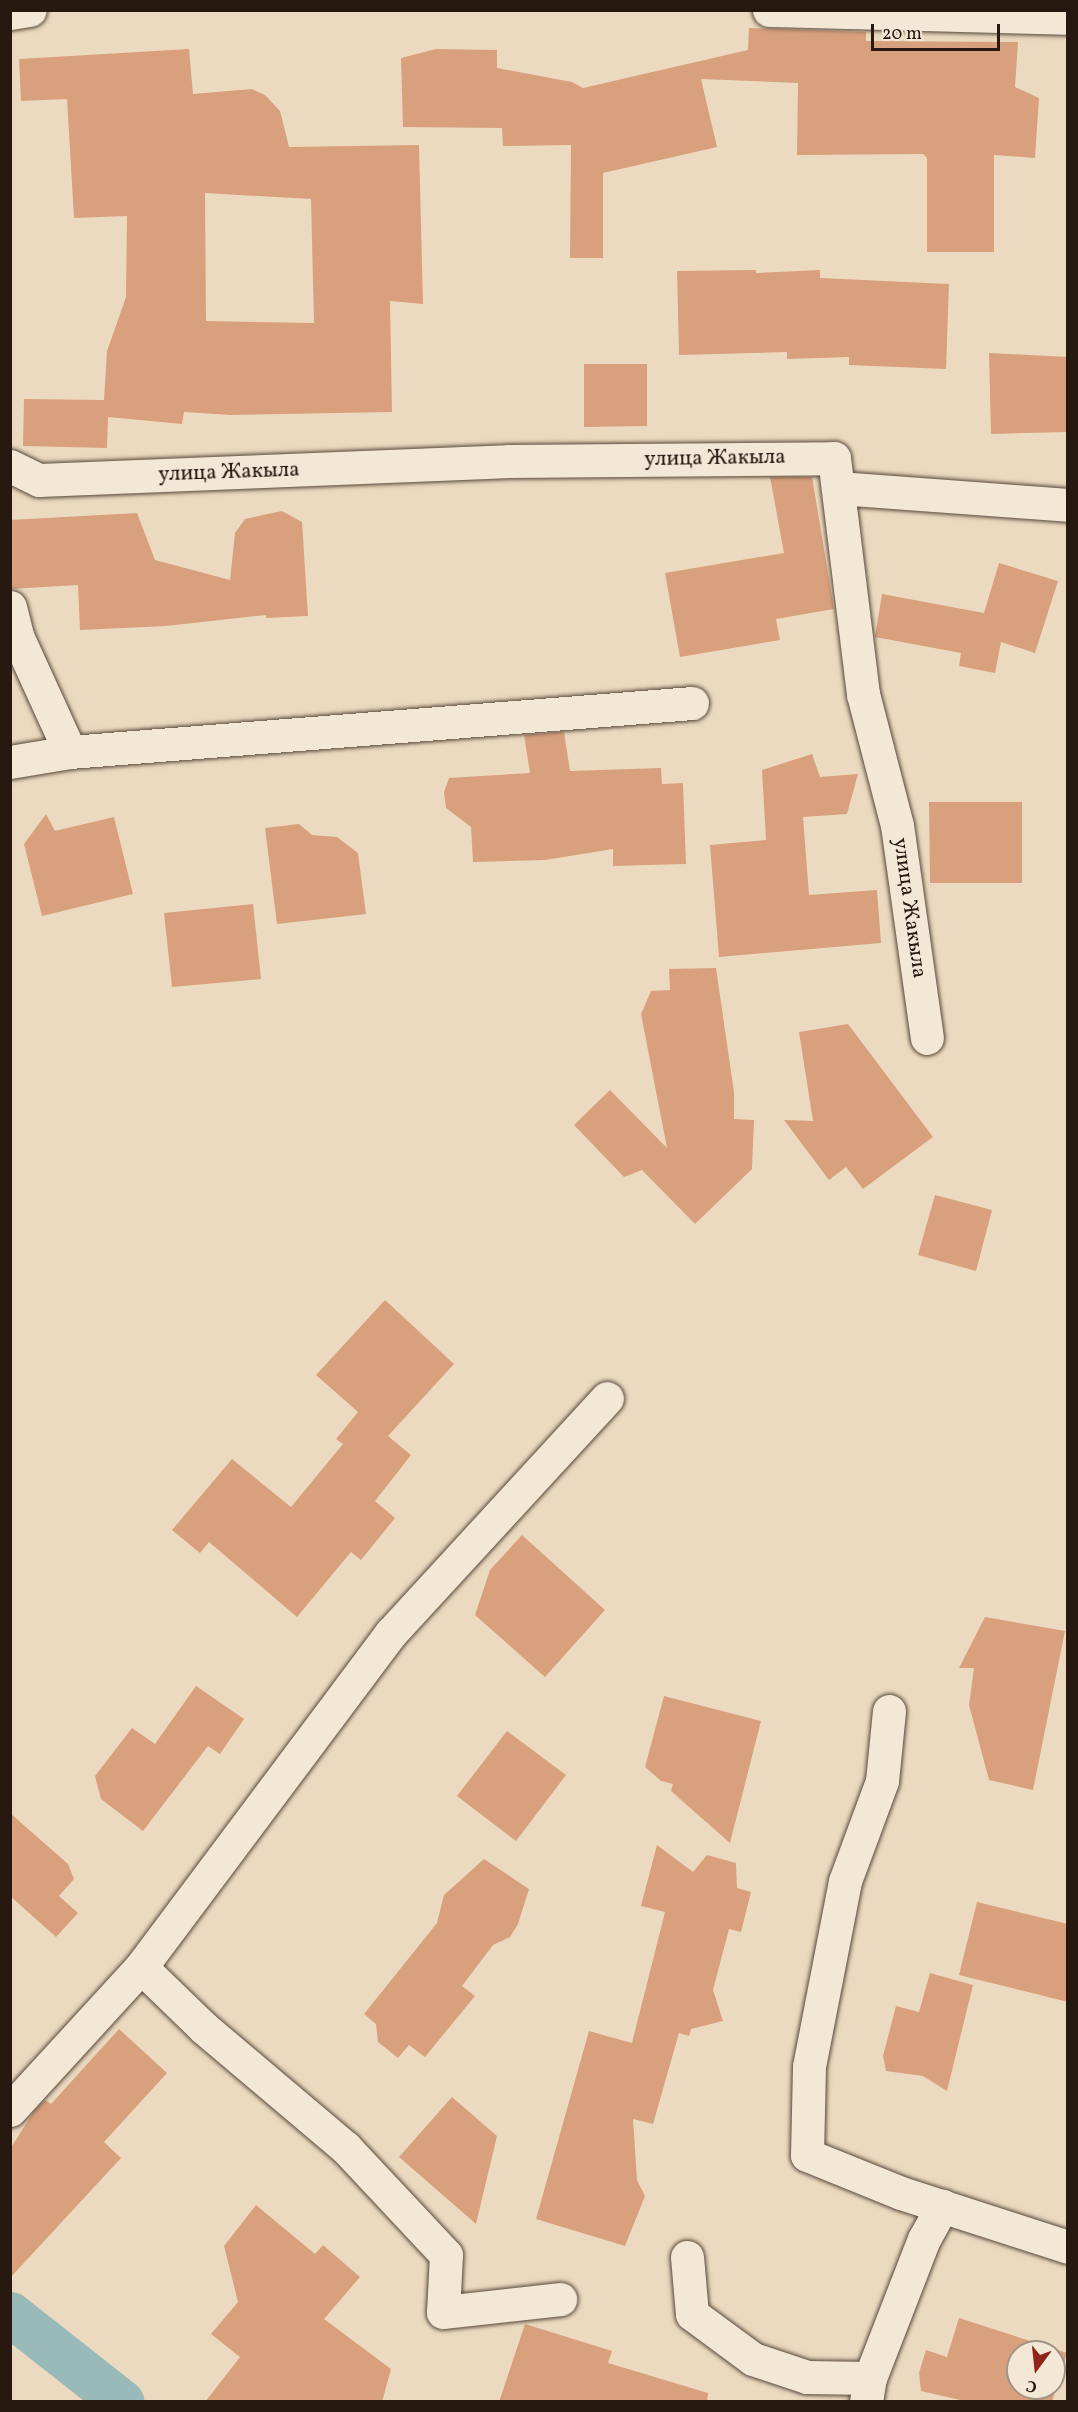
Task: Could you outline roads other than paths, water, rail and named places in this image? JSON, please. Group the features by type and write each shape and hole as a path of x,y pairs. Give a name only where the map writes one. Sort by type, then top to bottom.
{"street":[{"path":"10,13 30,10"},
{"path":"769,10 1068,18"},
{"name":"улица Жакыла","path":"10,466 39,480 509,461 834,458 863,694 897,825 927,1038"},
{"path":"838,488 1068,505"},
{"path":"10,607 18,638 70,753"},
{"path":"10,762 70,753 692,703"},
{"path":"10,2110 141,1967 391,1633 607,1398"},
{"path":"890,1711 882,1781 845,1881 809,2067 807,2155 942,2206 1068,2247"},
{"path":"141,1967 204,2028 345,2147 446,2255 443,2312 560,2300"},
{"path":"687,2257 692,2314 753,2359 807,2378 868,2390 924,2239 942,2206"}],"waterway":[{"path":"10,2314 122,2402"}]}
